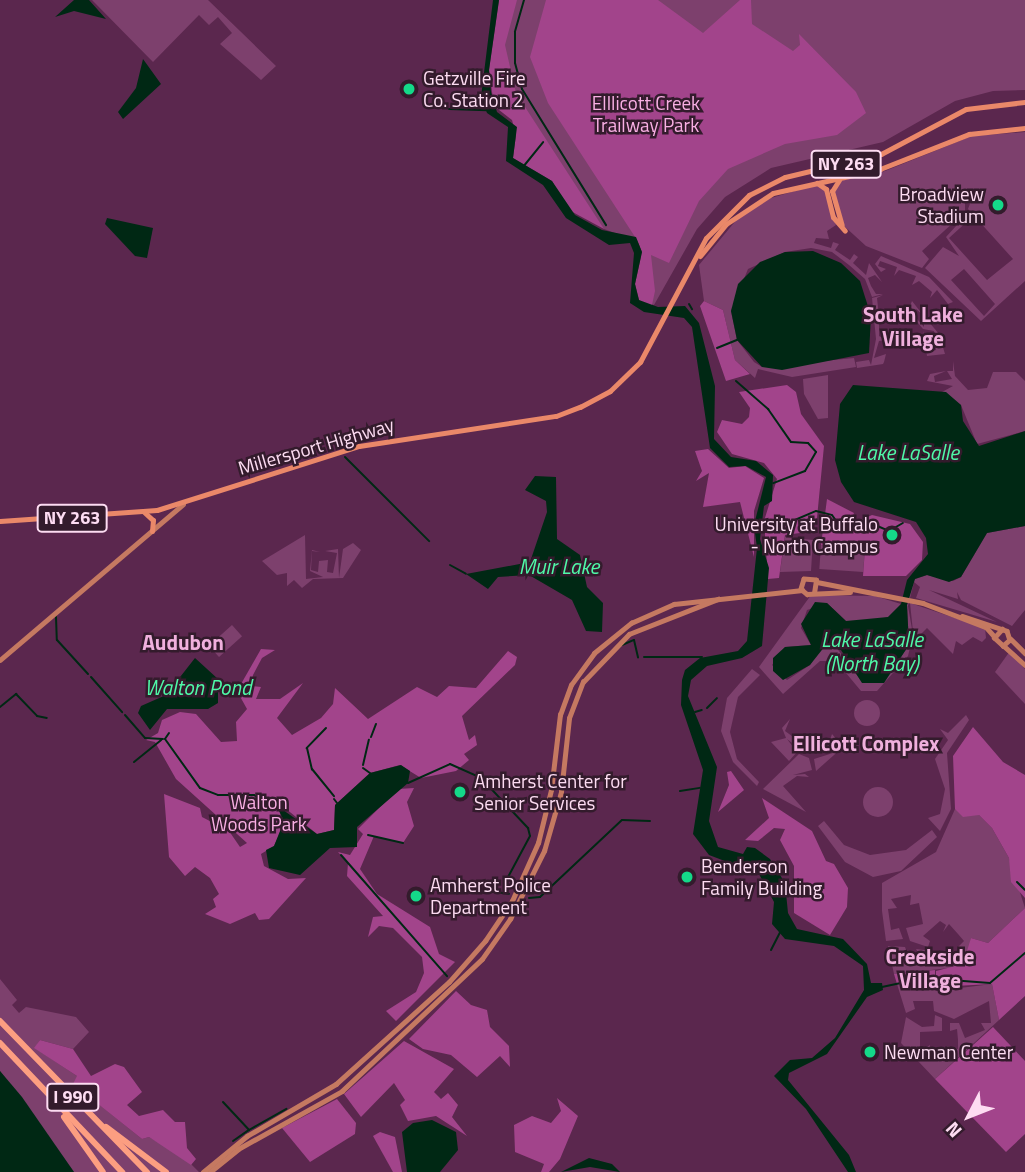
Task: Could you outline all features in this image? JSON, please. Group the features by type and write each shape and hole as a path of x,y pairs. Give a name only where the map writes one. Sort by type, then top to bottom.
{"highway":[{"name":"I 990","path":"0,1021 147,1172"},
{"name":"I 990","path":"0,1044 122,1172"},
{"path":"49,1096 103,1172"},
{"path":"71,1096 166,1172"}],"main road":[{"name":"Millersport Highway","path":"0,521 144,512 183,504 359,446 570,410 622,382 662,327 717,224 759,189 881,154 965,109 1025,102"},
{"name":"Millersport Highway","path":"694,264 721,229 748,206 814,182 880,169 969,134 1025,128"},
{"path":"814,182 826,189 833,217 845,231 832,191 842,177"},
{"path":"0,660 183,504"},
{"path":"144,512 153,520 152,531"},
{"path":"784,590 810,577 817,582 916,601 986,627 1025,665"},
{"path":"802,581 802,590"},
{"path":"814,593 817,582"},
{"path":"203,1172 252,1133 337,1084 463,968 523,878 551,790 560,715 571,685 604,643 664,608 784,590 814,593 865,592"},
{"path":"210,1172 238,1149 338,1094 469,974 502,933 536,874 561,792 575,697 609,650 658,618 729,597"},
{"path":"959,616 980,618 1002,629 1025,653"},
{"path":"994,636 1002,629"},
{"path":"1003,646 1010,637"},
{"path":"557,751 565,752"},
{"path":"551,790 561,792"},
{"path":"463,968 469,974"}],"green space":[{"path":"92,0 208,0 276,66 261,80 220,44 232,33 218,17 209,25 199,15 153,62"},
{"path":"499,0 517,0 505,45 516,93 604,229 567,209 552,181 513,158 516,135 512,120 494,106 489,70"},
{"name":"Elllicott Creek Trailway Park","path":"501,0 1025,0 1025,90 993,91 955,101 883,142 771,168 725,197 697,229 654,305 639,301 642,243 604,229 564,196 518,127 492,66"},
{"name":"Elllicott Creek Trailway Park","path":"546,0 658,0 703,33 740,0 751,0 752,24 793,51 800,45 799,34 856,92 866,113 837,135 785,144 728,169 699,201 669,263 651,255 655,291 652,305 647,305 639,300 635,284 642,252 637,240 548,103 530,57"},
{"path":"1025,132 1025,281 981,321 925,268 943,247 959,256 946,237 967,214 971,218 949,238 987,280 1013,259 968,209 974,193 965,201 965,212 922,251 929,259 922,268 866,246 843,225 834,192 839,181 885,171 972,136","holes":["964,269 995,304 984,316 951,280"]},
{"path":"815,185 824,189 836,225 827,231 829,239 816,238 814,243 831,248 833,242 839,244 835,250 850,260 854,254 858,257 853,263 866,275 869,263 882,282 875,275 868,278 871,286 876,294 883,294 872,297 865,279 849,265 832,252 811,248 785,252 748,269 731,311 737,340 754,362 762,367 854,358 856,367 792,377 758,369 755,378 735,360 723,310 704,301 699,265 738,218 771,198"},
{"path":"881,256 929,277 953,302 948,304 937,290 930,298 932,292 919,281 912,285 916,276 899,270 894,276 897,267 880,261 878,266 886,269 881,272 875,264"},
{"path":"883,295 877,298 879,316 886,315 879,320 879,336 886,340 879,341 874,358 886,354 884,362 883,364 857,368 856,362 869,360 871,365 876,339 872,298"},
{"path":"704,301 723,310 735,360 750,374 726,381 700,306"},
{"path":"912,301 923,315 916,309 912,313 924,327 924,316 939,334 945,354 927,356 923,331 930,351 936,350 934,331 923,329 908,311"},
{"path":"953,361 955,376 968,390 987,388 993,372 1016,372 1025,381 1025,431 977,444 961,405 942,392 953,386 927,381 930,374 946,371 934,376 935,382 952,379 947,371 953,371"},
{"path":"828,375 828,418 818,419 804,394 803,379"},
{"path":"787,385 796,392 801,414 824,446 817,518 800,533 785,535 779,578 768,579 764,521 777,479 764,463 732,454 717,432 722,420 742,424 749,417 750,408 739,392"},
{"path":"708,449 729,468 745,466 764,478 754,511 754,557 740,502 703,507 709,473 696,481 702,471 695,451"},
{"path":"827,499 854,513 849,526 872,515 910,524 923,542 922,560 906,576 863,576 865,548 821,545"},
{"path":"1025,526 1025,610 1012,626 961,600 957,592 958,599 929,590 997,622 916,598 920,587 914,582 908,606 913,635 908,656 877,691 861,691 836,661 820,661 783,694 759,667 811,595 875,596 901,604 888,617 864,623 846,621 827,603 807,610 801,628 811,645 785,647 772,665 787,680 810,665 819,648 836,647 862,682 883,683 909,645 907,605 912,583 915,579 927,575 953,581 961,577 987,533"},
{"path":"305,535 306,579 323,577 310,571 312,550 320,552 312,551 311,570 318,572 319,561 328,560 327,572 333,573 337,553 325,551 338,549 339,578 343,549 353,543 361,550 343,578 313,579 302,588 294,580 287,586 287,573 277,575 262,561"},
{"path":"785,537 813,540 811,571 780,572"},
{"path":"821,545 865,548 863,572 819,569"},
{"path":"910,603 985,628 986,638 982,642 973,637 962,645 956,641 953,654 927,628 914,641"},
{"path":"232,625 242,636 219,657 209,646"},
{"name":"Walton Woods Park","path":"261,649 275,650 262,658 253,675 251,686 261,687 256,699 280,699 303,683 277,718 292,735 321,718 333,704 335,688 368,719 417,687 437,697 449,686 476,688 508,651 517,657 515,665 462,716 469,740 475,735 477,745 464,754 469,760 456,771 421,778 400,765 370,773 335,805 334,830 317,834 280,804 281,831 274,846 261,854 264,866 288,879 306,878 269,919 259,920 255,913 230,924 205,914 216,907 213,899 219,894 210,878 195,867 185,876 169,857 164,794 200,808 202,817 229,831 240,847 247,843 176,779 155,742 146,740 158,733 162,720 180,712 196,714 221,742 237,741 236,722 247,709 237,691"},
{"path":"1010,651 1025,669 1025,704 995,672"},
{"path":"752,669 760,675 738,697 730,732 737,759 759,782 757,786 733,762 721,731 727,698"},
{"path":"867,700 877,703 880,713 877,723 867,726 857,723 854,713 857,703"},
{"path":"966,715 969,720 947,753 951,809 940,831 928,818 940,814 945,789 935,759 948,740 940,729 948,733"},
{"path":"790,719 785,731 796,739 796,746 787,739 797,752 789,761 771,742 786,738 782,728"},
{"path":"973,727 1003,762 1025,775 1025,898 1011,882 1009,858 992,828 979,815 963,817 955,809 953,756"},
{"path":"832,734 843,747 816,771 814,759 833,753 826,752"},
{"path":"799,754 809,758 812,770 793,775 805,774 809,777 797,776 783,786 806,812 763,789"},
{"path":"731,771 744,790 718,812 729,785 727,772"},
{"path":"878,787 889,791 893,802 889,813 878,817 867,813 863,802 867,791"},
{"path":"414,788 407,802 414,826 403,843 374,836 360,869 377,894 430,927 439,954 455,962 396,1021 386,1011 416,992 424,973 422,957 393,928 379,926 368,937 373,917 383,916 347,876 348,863 338,852 350,855 363,834 358,829 398,789"},
{"path":"762,798 812,831 826,861 834,864 848,888 847,907 830,935 794,913 794,866 780,840 785,829 774,828 758,841 745,840 769,818"},
{"path":"955,809 979,815 992,828 1009,858 1025,908 988,943 971,938 969,955 959,967 894,974 888,946 905,947 910,961 919,954 916,949 933,951 949,966 964,952 957,948 964,941 949,924 943,932 946,925 940,921 923,936 930,941 928,947 910,941 906,928 923,924 919,903 910,905 911,895 891,899 897,908 888,909 891,930 899,928 903,939 886,941 882,911 882,883 936,852"},
{"path":"824,821 844,845 870,855 906,850 932,830 937,837 901,871 873,877 845,862 818,826"},
{"path":"1025,908 1025,996 999,1020 992,984 936,987 936,971 963,964 971,938 988,943"},
{"path":"935,970 935,986 897,984 894,974"},
{"path":"0,979 17,1000 12,1005 19,1013 26,1007 76,1017 89,1032 73,1049 40,1040 35,1048 77,1076 91,1098 142,1139 149,1137 184,1157 199,1172 74,1172 0,1071"},
{"path":"897,984 923,984 936,991 992,984 999,1020 935,1079 901,1043 906,1017 922,1027 934,1026 935,1015 942,1018 942,1031 920,1032 920,1052 930,1045 929,1055 949,1054 947,1046 958,1049 957,1029 950,1031 950,1023 959,1023 965,1038 985,1030 981,1023 991,1023 989,1001 954,1019 934,1011 933,1001 913,1001 915,1009 906,1013"},
{"path":"456,991 471,1005 487,1010 490,1027 509,1046 510,1067 500,1056 477,1077 451,1055 423,1049 409,1039"},
{"path":"993,1027 1025,1061 1025,1134 1006,1152 935,1079"},
{"path":"40,1040 73,1049 91,1076 115,1064 124,1067 142,1092 127,1105 139,1116 163,1110 175,1122 185,1122 187,1148 196,1159 191,1165 149,1137 142,1139 73,1084 77,1076 34,1048"},
{"path":"404,1041 454,1069 434,1092 441,1099 448,1093 458,1105 452,1117 467,1136 436,1116 408,1121 400,1105 405,1100 394,1083 361,1117 344,1094"},
{"path":"557,1098 578,1116 560,1159 549,1172 541,1172 544,1164 515,1152 514,1125 532,1116 551,1123 561,1111"},
{"path":"337,1099 356,1123 355,1134 310,1162 282,1128"},
{"path":"380,1132 395,1137 402,1172 393,1172 373,1136"}],"water":[{"path":"74,0 89,0 106,19 74,11 55,17"},
{"path":"493,0 499,0 489,70 491,92 497,112 517,127 513,158 552,181 575,215 602,230 636,237 642,252 635,284 639,300 658,307 685,306 699,323 715,386 714,439 731,457 756,461 773,475 772,501 764,506 760,539 769,568 762,646 742,658 707,666 691,680 688,696 717,767 709,821 718,847 743,854 747,847 755,848 770,859 785,883 788,913 797,929 843,939 867,964 871,983 882,983 883,990 867,997 827,1054 789,1073 788,1080 849,1155 856,1172 848,1172 806,1109 774,1076 790,1060 812,1058 835,1038 864,990 863,966 834,946 785,939 772,924 774,902 759,874 709,855 693,834 703,770 681,705 682,680 685,670 700,658 738,651 747,641 757,548 754,525 766,477 746,466 729,467 710,448 692,327 684,318 644,312 630,303 634,253 630,243 609,245 566,218 543,185 506,161 508,127 487,113 481,97"},
{"path":"143,59 161,84 123,119 118,112 136,88"},
{"path":"107,218 153,228 147,258 135,256 105,224"},
{"path":"813,251 841,263 860,281 871,316 869,353 782,370 762,367 737,340 731,311 738,284 760,262 785,252"},
{"name":"Lake LaSalle","path":"853,385 946,392 961,405 963,421 979,446 1025,431 1025,526 987,533 961,577 949,582 927,575 915,579 907,605 909,645 884,683 862,683 841,650 825,646 810,665 783,680 773,671 773,658 785,647 811,645 801,624 815,602 827,603 846,621 888,617 901,604 907,580 928,554 926,538 916,522 854,502 841,482 835,460 840,404"},
{"name":"Muir Lake","path":"535,476 556,477 557,539 580,555 587,587 603,603 602,632 586,631 572,600 529,575 498,577 488,589 466,574 530,562 547,512 546,501 525,490"},
{"name":"Walton Pond","path":"195,658 218,679 218,703 208,709 167,709 150,730 138,713 141,706 166,695"},
{"path":"401,765 410,771 408,783 357,827 357,847 330,848 300,875 269,868 266,850 274,846 284,821 276,805 317,834 334,830 335,805 370,773"},
{"path":"0,1071 22,1097 74,1172 0,1172"},
{"path":"432,1120 456,1132 458,1150 440,1172 407,1172 402,1132 413,1123"},
{"path":"589,1158 612,1164 620,1172 590,1167 561,1172"}],"waterway":[{"path":"524,0 515,32 515,63 522,89 606,225"},
{"path":"449,109 487,110"},
{"path":"523,167 543,142"},
{"path":"689,304 692,309"},
{"path":"717,348 737,340"},
{"path":"736,381 768,409 791,442 808,443 816,452 805,471 773,483"},
{"path":"345,457 429,541"},
{"path":"763,526 776,528 816,511 832,515 843,531 875,525 889,531 903,523"},
{"path":"450,565 466,574"},
{"path":"56,617 57,640 88,674"},
{"path":"622,645 634,640 638,658"},
{"path":"644,657 702,657"},
{"path":"91,677 122,712"},
{"path":"0,707 16,694 37,716 47,718"},
{"path":"707,708 717,698"},
{"path":"695,712 702,710"},
{"path":"125,715 145,738 163,739"},
{"path":"371,737 376,724"},
{"path":"326,728 307,748 312,769 334,796"},
{"path":"169,733 165,739 200,788 218,795 254,795 267,803"},
{"path":"134,762 161,740"},
{"path":"363,765 369,740"},
{"path":"408,783 450,764 481,778 528,828 530,836 508,877"},
{"path":"363,768 370,773"},
{"path":"680,791 700,788"},
{"path":"334,799 337,803"},
{"path":"270,803 276,805"},
{"path":"529,898 540,897 622,820 650,821"},
{"path":"368,835 403,843"},
{"path":"341,855 447,976"},
{"path":"1017,882 1025,890"},
{"path":"486,891 509,894"},
{"path":"771,950 780,932"},
{"path":"882,987 924,978 990,983 1025,953"},
{"path":"223,1102 249,1130 286,1109"},
{"path":"233,1141 249,1130"}],"place":[{"name":"Getzville Fire Co. Station 2","path":"409,89"},
{"name":"Broadview Stadium","path":"998,205"},
{"name":"University at Buffalo - North Campus","path":"892,535"},
{"name":"Amherst Center for Senior Services","path":"460,792"},
{"name":"Benderson Family Building","path":"687,877"},
{"name":"Amherst Police Department","path":"416,896"},
{"name":"Newman Center","path":"870,1052"}],"district":[{"name":"South Lake Village","path":"913,326"},
{"name":"Audubon","path":"183,642"},
{"name":"Ellicott Complex","path":"866,743"},
{"name":"Creekside Village","path":"930,968"}],"water label":[{"name":"Lake LaSalle (North Bay)","path":"872,651"}]}
